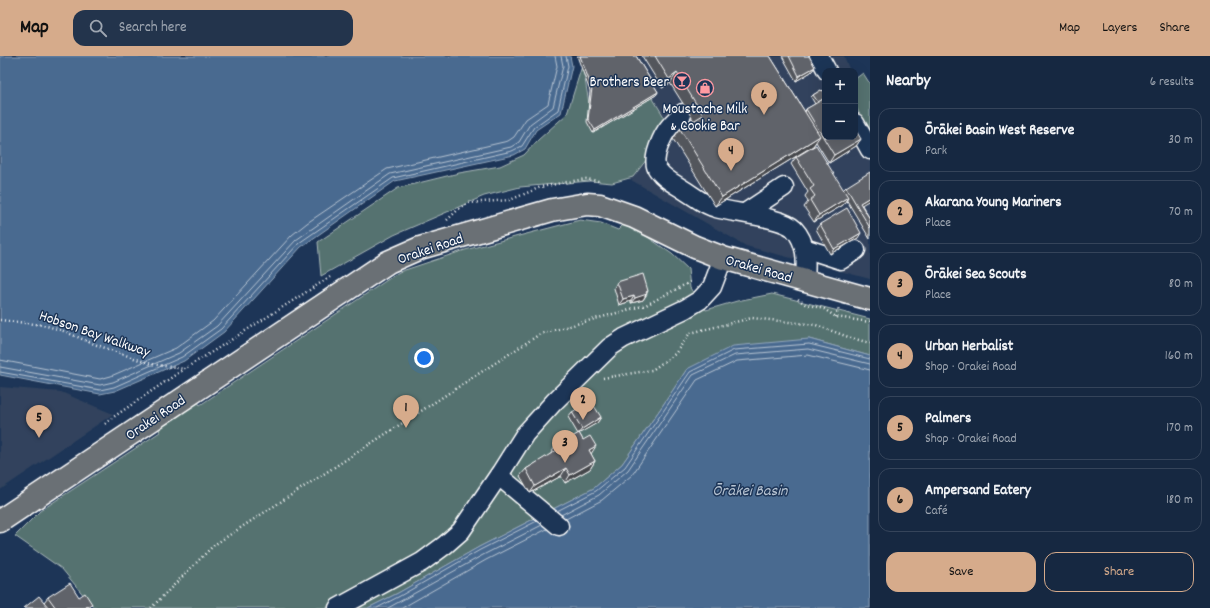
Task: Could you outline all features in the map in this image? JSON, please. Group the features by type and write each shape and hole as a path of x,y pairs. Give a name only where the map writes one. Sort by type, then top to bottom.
{"main road":[{"name":"Orakei Road","path":"0,521 388,262 420,248 552,210 587,204 600,205 634,217 689,245 799,288 870,299"}],"lane":[{"path":"819,56 825,68"},
{"path":"683,113 669,127 660,144 654,159 657,169 667,180 713,208 745,213 785,224 793,228 804,248 806,262 799,288"},
{"path":"858,128 870,150"},
{"path":"745,213 784,187"},
{"path":"804,248 841,260 856,250"},
{"path":"338,608 422,562 461,531 499,476 525,434 558,397 610,347 624,338 685,309 700,300 712,287 722,258"},
{"path":"499,476 559,526"}],"path":[{"path":"152,608 214,545 540,334 646,305 692,282"},
{"path":"799,288 797,299 805,304 824,309 836,317 870,322"},
{"path":"601,378 652,370 675,354 690,333 752,318 816,325 851,338 870,343"},
{"name":"Hobson Bay Walkway","path":"0,320 43,325 61,330 94,344 151,364 184,369"}],"shaded area":[{"path":"584,56 844,56 849,68 822,68 822,140 858,140 858,91 870,122 870,279 746,246 619,173 592,138"},
{"path":"0,387 61,392 113,414 0,490"}],"green space":[{"path":"581,56 592,121 650,94 666,120 654,150 633,177 612,183 590,181 520,187 484,196 394,235 321,276 318,242 398,188 459,173 500,166 524,155 567,114 582,66"},
{"path":"863,73 870,84 870,135 858,111 858,77"},
{"path":"580,220 601,223 618,230 626,222 672,254 688,269 690,288 706,310 737,301 772,294 870,319 870,356 809,339 687,369 622,464 594,488 479,547 398,593 368,608 94,608 62,569 15,536 40,511 160,432 158,426 197,401 200,405 399,272 465,250"}],"water":[{"path":"0,56 570,56 572,66 561,113 536,130 525,149 514,155 395,181 301,247 224,332 184,361 115,391 100,394 0,375"},
{"name":"Ōrākei Basin","path":"809,339 870,356 870,608 368,608 398,593 479,547 594,488 622,464 687,369 733,346"}],"building":[{"path":"580,56 636,56 658,92 595,130 588,119 592,88"},
{"path":"655,56 770,56 820,136 722,197 680,129 703,115 677,73 669,79"},
{"path":"789,56 809,56 815,67 799,76"},
{"path":"821,90 822,100 818,102 813,95"},
{"path":"822,100 822,135 806,109"},
{"path":"858,134 861,139 834,155 825,140 858,140"},
{"path":"816,145 848,197 819,215 810,200 815,196 810,189 814,186 796,157"},
{"path":"870,172 870,197 860,203 870,219 870,228 846,187"},
{"path":"847,208 861,233 834,249 820,224"},
{"path":"643,274 648,291 646,292 647,294 635,298 634,296 623,299 617,282"},
{"path":"591,401 601,417 582,429 572,412"},
{"path":"579,433 583,440 590,436 596,446 589,450 595,461 570,475 566,468 535,486 526,469 557,450 555,447"},
{"path":"70,583 79,597 85,593 92,604 86,608 56,608 48,597"},
{"path":"39,596 49,608 24,608"}],"place":[{"name":"Brothers Beer","path":"682,81"},
{"name":"Moustache Milk & Cookie Bar","path":"705,88"},
{"name":"Ampersand Eatery","path":"764,115"},
{"name":"Urban Herbalist","path":"731,171"},
{"name":"Akarana Young Mariners","path":"583,420"},
{"name":"Ōrākei Basin West Reserve","path":"406,428"},
{"name":"Palmers","path":"39,438"},
{"name":"Ōrākei Sea Scouts","path":"565,463"}]}
